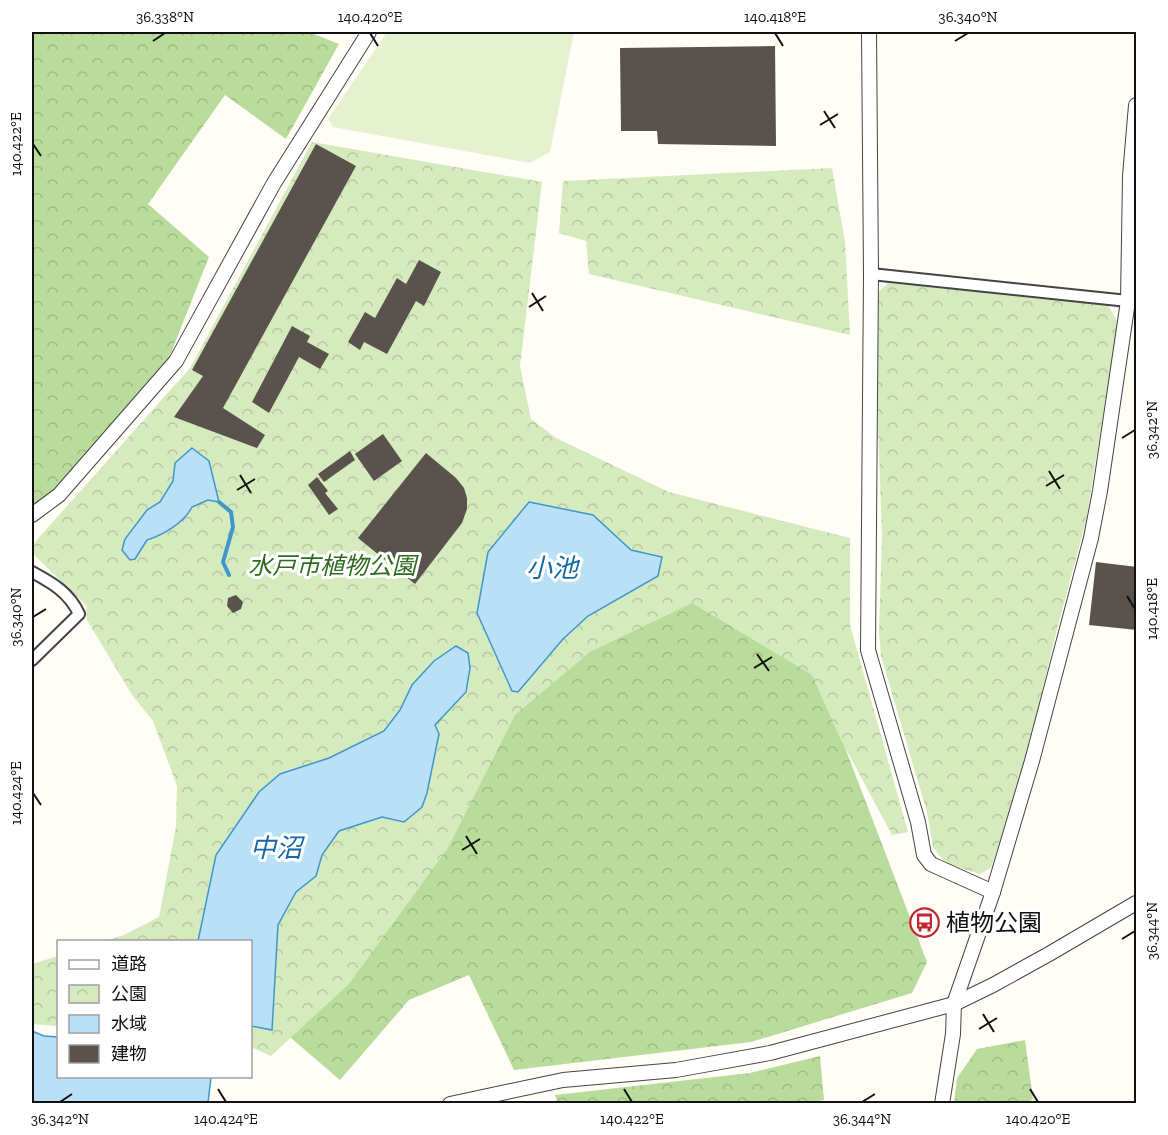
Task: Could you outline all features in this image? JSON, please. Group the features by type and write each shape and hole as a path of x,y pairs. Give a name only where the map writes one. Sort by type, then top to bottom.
{"street":[{"path":"32,515 59,495 176,361 274,183 369,32"},
{"path":"869,32 871,274 868,650 918,822 924,855 931,864 993,892"},
{"path":"942,1104 953,1034 954,1004 993,892 1032,761 1091,538 1128,301 1131,152 1137,105"},
{"path":"871,274 1128,301"},
{"path":"32,572 57,586 74,602 79,614 32,660"},
{"path":"450,1104 485,1100 563,1080 676,1070 740,1059 954,1004 1040,960 1137,903"}],"green space":[{"path":"32,32 309,32 339,44 286,139 225,95 148,204 209,257 165,368 44,501 32,507"},
{"path":"387,32 574,32 550,152 530,163 333,127 328,119"},
{"name":"水戸市植物公園","path":"312,142 542,182 520,366 531,419 556,438 669,492 850,538 850,625 908,832 892,835 839,736 812,675 692,603 590,652 515,715 448,848 349,984 271,1056 252,1047 252,940 107,940 124,935 159,917 176,826 177,786 153,721 132,695 87,620 86,605 32,553 35,542 190,368"},
{"path":"832,168 845,242 850,335 589,274 586,241 559,233 563,181"},
{"path":"888,283 1108,305 1118,323 1086,521 1023,771 991,868 980,874 949,864 933,847 927,812 881,656 879,632 882,537 877,399 877,293"},
{"path":"497,408 842,650 841,737 927,962 912,993 751,1042 514,1070 469,975 409,1000 340,1080 284,1032"},
{"path":"57,956 57,1026 32,1024 32,964"},
{"path":"1025,1040 1033,1100 1014,1104 954,1103 957,1078 977,1049"},
{"path":"820,1056 824,1100 810,1103 558,1104 555,1095 750,1073"}],"water":[{"path":"192,448 209,461 219,502 208,500 192,507 172,528 147,540 135,559 130,560 122,550 125,539 147,510 160,502 173,481 175,463"},
{"name":"小池","path":"529,502 593,515 631,550 662,557 658,576 588,616 563,639 518,692 512,691 477,613 488,552"},
{"name":"中沼","path":"456,646 468,653 470,668 466,692 435,725 439,734 422,807 404,822 382,817 339,831 322,855 316,876 296,892 278,925 272,1030 252,1026 252,940 198,940 216,855 259,792 280,774 329,758 384,731 400,710 412,685 434,661"},
{"path":"32,1031 44,1036 57,1037 57,1078 211,1078 208,1103 32,1103"}],"building":[{"path":"775,46 776,146 658,144 657,131 621,131 620,48"},
{"path":"316,144 356,166 223,408 265,435 257,448 174,417 203,376 192,370"},
{"path":"419,260 441,272 424,306 416,301 387,354 364,342 360,350 348,342 365,312 375,318 397,278 406,284"},
{"path":"292,326 310,336 307,342 329,354 320,369 299,357 269,413 252,402"},
{"path":"383,434 402,461 374,481 355,454"},
{"path":"350,451 355,460 324,482 318,474"},
{"path":"426,453 456,478 464,488 467,509 462,523 415,584 358,538"},
{"path":"317,477 328,491 325,493 338,509 329,515 308,485"},
{"path":"1096,562 1137,567 1137,630 1089,625"},
{"path":"236,595 243,602 241,609 233,613 227,606 228,598"}],"waterway":[{"path":"219,502 231,512 233,527 223,562 229,575"}],"place":[{"name":"植物公園","path":"925,922"}]}
